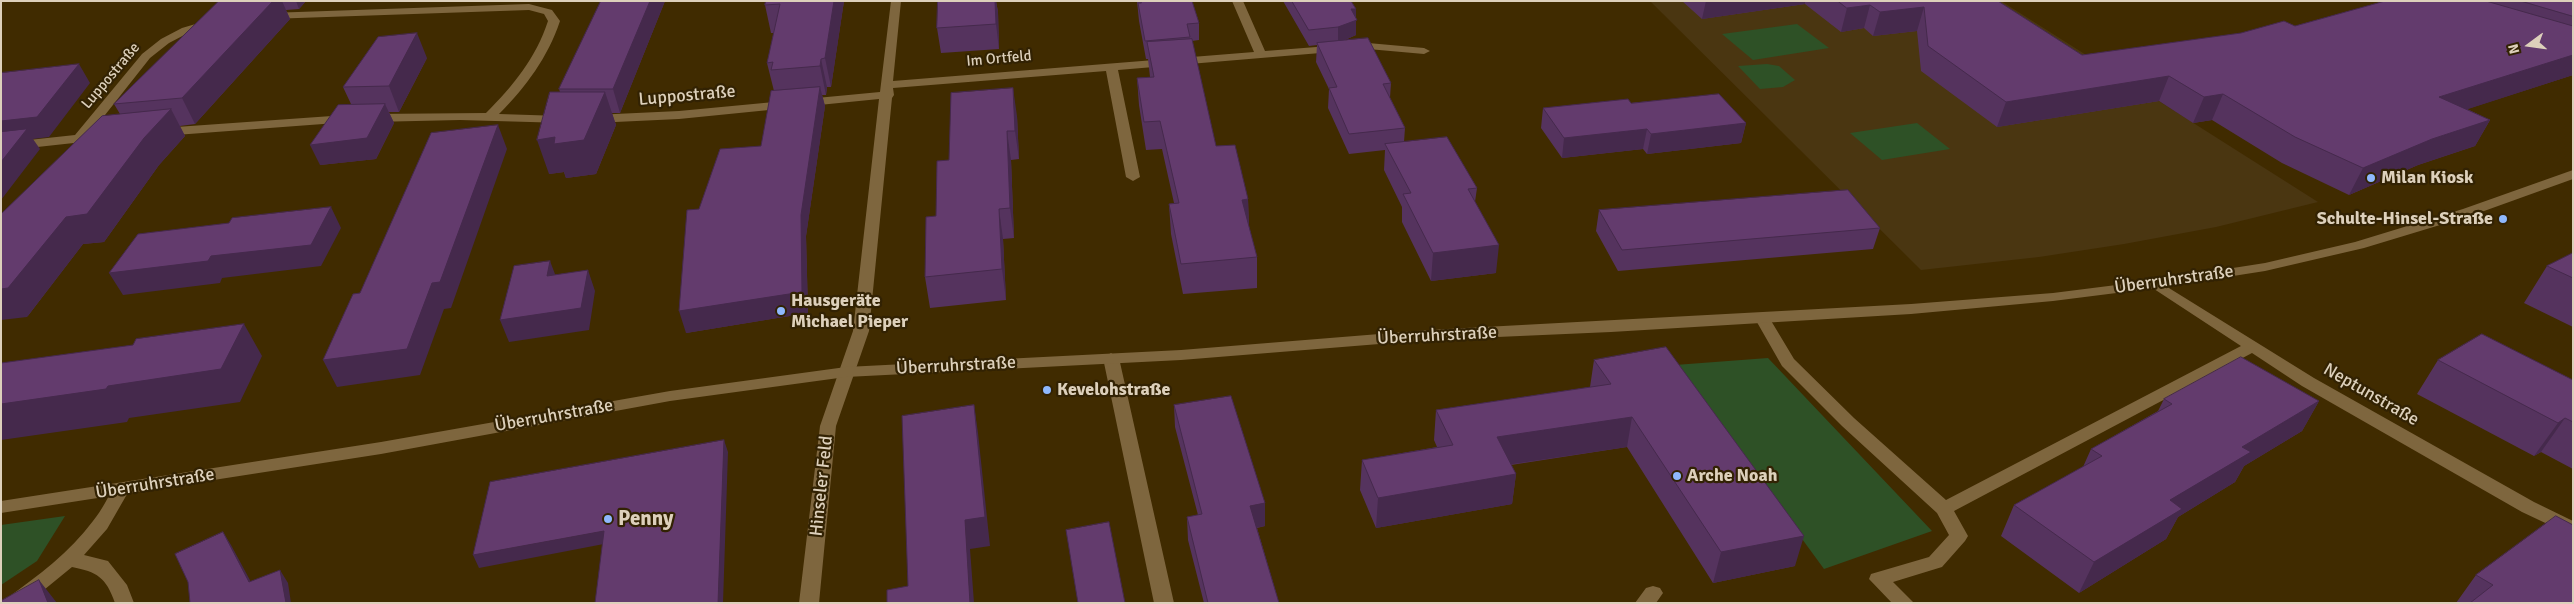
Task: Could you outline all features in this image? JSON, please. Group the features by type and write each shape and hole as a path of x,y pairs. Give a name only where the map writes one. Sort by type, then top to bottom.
{"street":[{"path":"846,372 861,331 896,1"},
{"path":"1237,1 1261,54"},
{"path":"260,16 529,7 548,12 554,21 551,35 526,77 489,117"},
{"name":"Luppostraße","path":"79,139 132,76 146,56 165,41 186,30 222,20"},
{"name":"Im Ortfeld","path":"888,90 1111,66 1368,46 1424,51"},
{"path":"1111,66 1133,177"},
{"name":"Luppostraße","path":"147,133 334,119 489,117 580,120 679,115 888,90"},
{"name":"Luppostraße","path":"1,147 108,136"},
{"name":"Überruhrstraße","path":"1,507 381,448 670,396 846,372 1277,348 1428,335 1611,327 1911,309 2053,297 2156,284 2265,267 2359,245 2468,212 2573,174"},
{"name":"Neptunstraße","path":"2156,284 2308,382 2528,507 2573,529"},
{"path":"1762,317 1788,362 1848,422 1944,509 1959,536 1935,562 1878,579 1905,603"},
{"path":"1944,509 2251,347"},
{"path":"1111,358 1164,603"},
{"name":"Hinseler Feld","path":"809,603 828,426 846,372"},
{"path":"14,603 47,580 69,559 98,528 121,489"},
{"path":"69,559 101,566 120,590 125,603"}],"shaded area":[{"path":"1650,1 2001,1 2318,202 2216,227 2124,244 2039,257 1921,270"}],"green space":[{"path":"1797,24 1829,48 1753,60 1722,34"},
{"path":"1767,64 1779,66 1795,80 1783,87 1760,89 1738,66"},
{"path":"1917,123 1950,149 1882,160 1850,133"},
{"path":"1768,358 1932,531 1824,569 1675,365"},
{"path":"65,516 37,561 1,585 1,525"}],"building":[{"path":"219,1 273,1 182,98 114,104"},
{"path":"601,1 650,1 613,89 559,89"},
{"path":"766,1 834,1 825,58 821,59 820,66 771,70 773,62 767,63 780,4 765,5"},
{"path":"938,1 995,1 996,24 937,28"},
{"path":"1141,1 1192,1 1199,23 1187,24 1190,37 1145,41 1138,3 1141,3"},
{"path":"1292,1 1351,1 1356,9 1351,9 1357,20 1338,27 1309,30"},
{"path":"1838,1 1998,1 2082,55 2241,33 2284,21 2295,26 2385,1 2486,1 2573,26 2573,55 2439,97 2490,120 2432,139 2363,168 2295,137 2223,94 2204,97 2169,76 2006,102 1928,46 1924,7 1880,12 1870,5 1847,8"},
{"path":"2521,1 2573,1 2573,16"},
{"path":"417,33 389,86 343,87 378,37"},
{"path":"1368,38 1391,83 1383,84 1405,128 1349,134 1329,88 1337,87 1317,43"},
{"path":"1192,39 1216,146 1235,145 1248,199 1242,200 1257,257 1181,264 1169,204 1179,203 1160,121 1144,122 1137,78 1154,77 1147,42"},
{"path":"79,64 37,117 1,121 1,73"},
{"path":"820,87 801,215 802,292 679,311 687,210 699,209 720,149 761,146 771,91"},
{"path":"1013,88 1015,131 1007,131 1010,208 999,209 1002,269 925,277 926,217 936,216 937,161 949,160 951,93"},
{"path":"550,92 605,92 584,140 554,144 555,137 537,140"},
{"path":"1719,94 1746,123 1651,134 1647,129 1564,138 1543,108 1628,99 1631,103"},
{"path":"385,104 367,138 310,145 338,105"},
{"path":"171,109 144,138 87,214 66,217 8,288 1,289 1,214 102,116"},
{"path":"498,125 440,282 432,283 407,349 323,360 353,294 360,293 431,133"},
{"path":"27,129 1,162 1,132"},
{"path":"1447,137 1477,188 1468,189 1499,245 1433,253 1403,194 1411,193 1385,144"},
{"path":"1848,190 1880,228 1622,250 1599,210"},
{"path":"331,207 311,245 211,256 208,261 109,273 138,234 229,223 232,218"},
{"path":"2573,253 2573,278 2547,266"},
{"path":"550,261 547,276 588,270 581,308 500,320 514,266"},
{"path":"244,324 221,369 108,386 106,389 1,404 1,363 133,345 136,339"},
{"path":"2482,334 2573,380 2573,422 2565,418 2558,423 2438,360"},
{"path":"1666,347 1804,536 1721,552 1632,417 1497,437 1516,474 1378,498 1362,460 1453,445 1436,410 1611,384 1594,360"},
{"path":"2241,357 2319,401 2242,447 2251,452 2170,500 2182,509 2094,562 2014,505 2102,456 2091,449 2172,404 2164,399"},
{"path":"1231,396 1265,503 1250,506 1279,603 1208,603 1187,517 1202,514 1174,405"},
{"path":"974,405 985,517 965,520 970,603 887,603 887,590 908,586 902,416"},
{"name":"Penny","path":"724,440 718,603 595,603 604,531 473,555 490,482"},
{"path":"2556,516 2573,525 2573,603 2470,603 2493,585 2476,575"},
{"path":"1109,522 1125,603 1078,603 1066,530"},
{"path":"223,532 249,582 280,570 286,603 190,603 188,582 175,554"},
{"path":"39,580 48,603 1,603 1,601"}],"place":[{"name":"Milan Kiosk","path":"2371,178"},
{"name":"Schulte-Hinsel-Straße","path":"2503,219"},
{"name":"Hausgeräte Michael Pieper","path":"781,311"},
{"name":"Kevelohstraße","path":"1047,390"},
{"name":"Arche Noah","path":"1677,476"},
{"name":"Penny","path":"608,519"}]}
